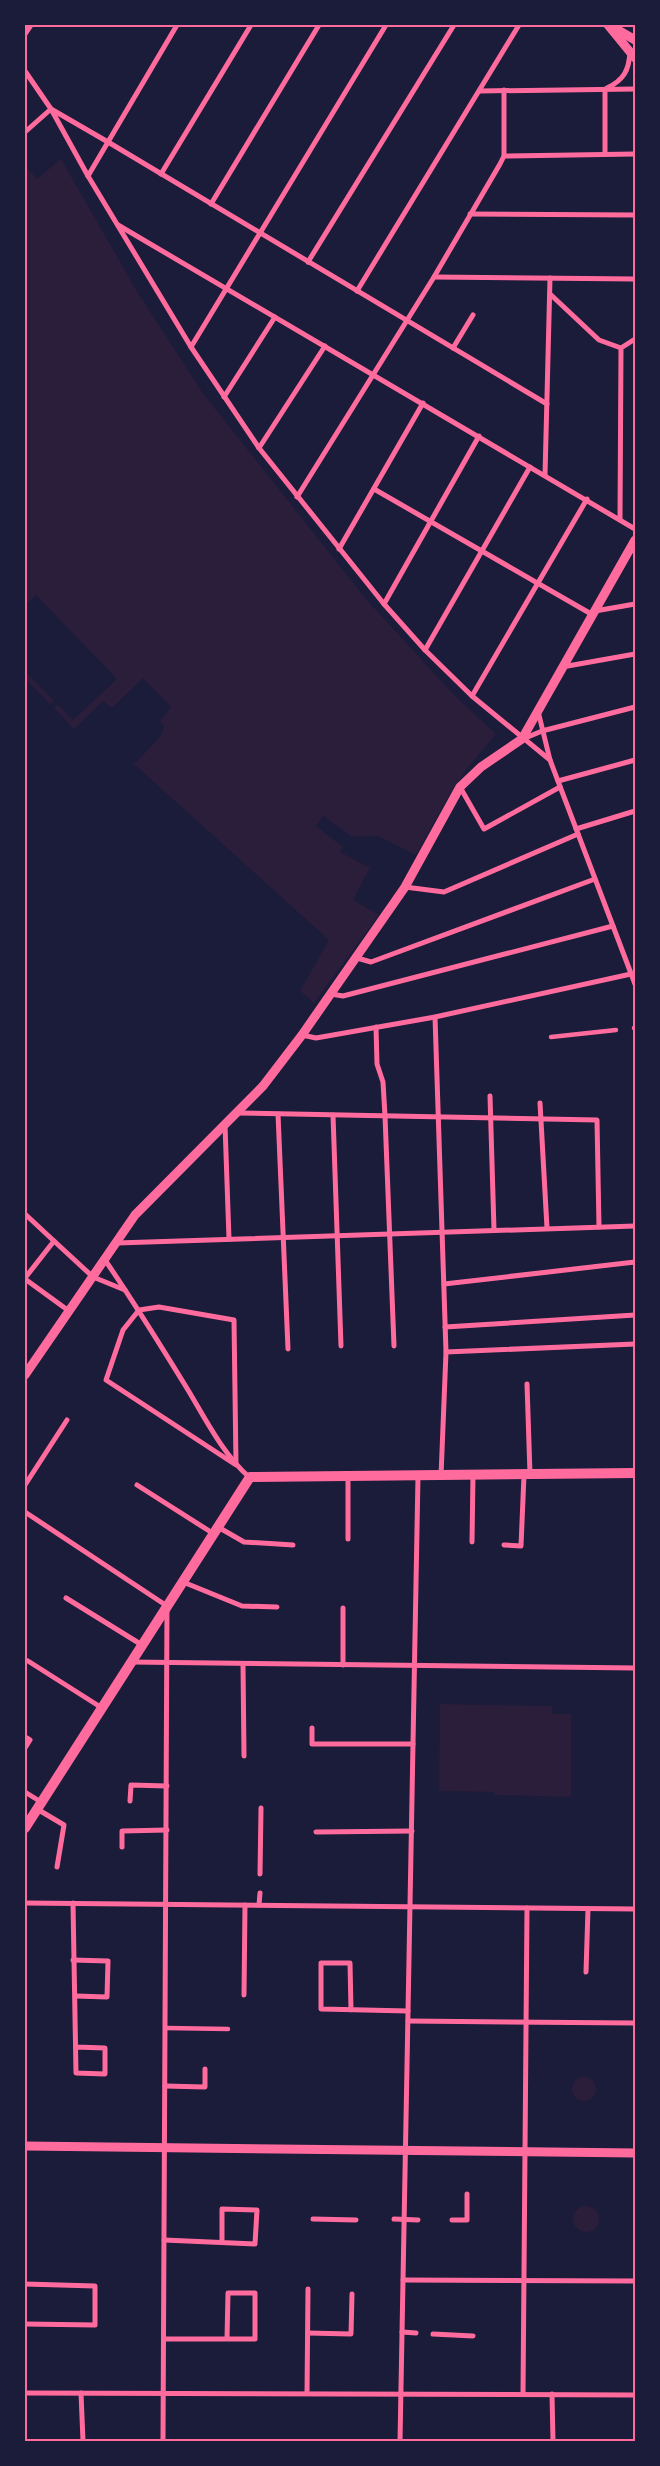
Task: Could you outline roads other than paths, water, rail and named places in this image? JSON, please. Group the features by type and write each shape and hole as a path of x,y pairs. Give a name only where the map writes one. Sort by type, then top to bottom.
{"main road":[{"path":"25,1828 250,1478 635,1473"}],"street":[{"path":"25,34 31,25"},
{"path":"88,176 177,25"},
{"path":"161,174 251,25"},
{"path":"211,204 319,25"},
{"path":"191,346 386,25"},
{"path":"308,262 454,25"},
{"path":"358,291 520,25"},
{"path":"609,25 635,40"},
{"path":"605,90 616,84 624,76 632,55 609,25"},
{"path":"25,71 51,109 88,176 191,346 259,448 384,604 425,650 472,696 522,739 550,760"},
{"path":"480,91 635,89"},
{"path":"297,497 434,277 504,156 504,90"},
{"path":"605,90 605,154"},
{"path":"51,109 547,404"},
{"path":"25,132 51,109"},
{"path":"504,156 635,154"},
{"path":"470,214 635,215"},
{"path":"118,225 635,529"},
{"path":"434,277 635,279"},
{"path":"545,475 550,278"},
{"path":"550,294 599,340 620,348"},
{"path":"453,348 473,315"},
{"path":"224,397 275,317"},
{"path":"620,348 635,339"},
{"path":"259,448 325,346"},
{"path":"620,348 620,520"},
{"path":"339,548 423,403"},
{"path":"384,604 479,436"},
{"path":"425,650 530,467"},
{"path":"374,489 538,584 594,613 635,604"},
{"path":"472,696 586,499"},
{"path":"522,739 635,540"},
{"path":"562,667 635,654"},
{"path":"25,1375 136,1215 263,1086 302,1035 358,958 405,887 460,787 481,767 522,739 542,730 635,707"},
{"path":"538,711 550,760 635,984"},
{"path":"460,787 484,829 559,784 635,760"},
{"path":"405,887 444,892 577,831 635,812"},
{"path":"358,958 371,962 595,879"},
{"path":"331,994 343,996 613,926"},
{"path":"302,1035 316,1038 435,1017 633,976"},
{"path":"435,1017 446,1352 441,1476"},
{"path":"376,1027 377,1064 383,1082 385,1116 394,1346"},
{"path":"551,1037 616,1030"},
{"path":"490,1096 494,1230"},
{"path":"540,1103 547,1228"},
{"path":"236,1113 597,1120 598,1227"},
{"path":"278,1114 288,1349"},
{"path":"334,1115 341,1346"},
{"path":"225,1124 229,1239"},
{"path":"25,1214 93,1277 125,1290"},
{"path":"117,1243 635,1226"},
{"path":"54,1241 25,1278 69,1311"},
{"path":"104,1260 139,1310 236,1465"},
{"path":"444,1284 635,1262"},
{"path":"236,1465 234,1320 159,1307 139,1310 123,1330 106,1380 236,1465 250,1478"},
{"path":"445,1327 635,1315"},
{"path":"446,1352 635,1344"},
{"path":"504,1545 521,1546 527,1474 527,1384"},
{"path":"25,1485 67,1420"},
{"path":"472,1542 473,1475"},
{"path":"348,1476 348,1539"},
{"path":"400,2441 418,1476"},
{"path":"138,1485 216,1530 244,1542 293,1545"},
{"path":"25,1512 167,1606 163,2441"},
{"path":"182,1582 242,1606 276,1607"},
{"path":"66,1598 142,1646"},
{"path":"342,1608 343,1665"},
{"path":"28,1661 102,1708"},
{"path":"131,1662 635,1668"},
{"path":"244,1664 244,1756"},
{"path":"312,1728 312,1744 413,1744"},
{"path":"25,1737 30,1740 25,1748"},
{"path":"130,1801 131,1785 167,1786"},
{"path":"25,1792 64,1826 58,1867"},
{"path":"260,1874 261,1808"},
{"path":"122,1847 122,1831 167,1830"},
{"path":"316,1832 412,1831"},
{"path":"259,1905 260,1893"},
{"path":"25,1903 635,1909"},
{"path":"73,1903 76,2073 105,2074 105,2048 76,2047"},
{"path":"244,1995 245,1905"},
{"path":"523,2394 527,1908"},
{"path":"586,1972 588,1908"},
{"path":"73,1960 108,1961 107,1997 76,1996"},
{"path":"351,2010 350,1963 321,1963 321,2009 351,2010 408,2011"},
{"path":"408,2021 635,2023"},
{"path":"166,2028 228,2029"},
{"path":"165,2086 205,2087 205,2070"},
{"path":"25,2146 635,2153"},
{"path":"452,2220 467,2220 467,2194"},
{"path":"164,2240 255,2244 257,2210 222,2209 222,2242"},
{"path":"313,2219 356,2220"},
{"path":"394,2219 418,2220"},
{"path":"403,2280 635,2281"},
{"path":"25,2284 95,2286 95,2325 25,2324"},
{"path":"307,2393 308,2289"},
{"path":"164,2339 227,2339 255,2339 256,2293 228,2293 227,2339"},
{"path":"308,2333 351,2334 352,2294"},
{"path":"402,2332 416,2333"},
{"path":"433,2334 473,2336"},
{"path":"25,2393 635,2395"},
{"path":"81,2393 83,2441"},
{"path":"552,2394 554,2441"}]}
